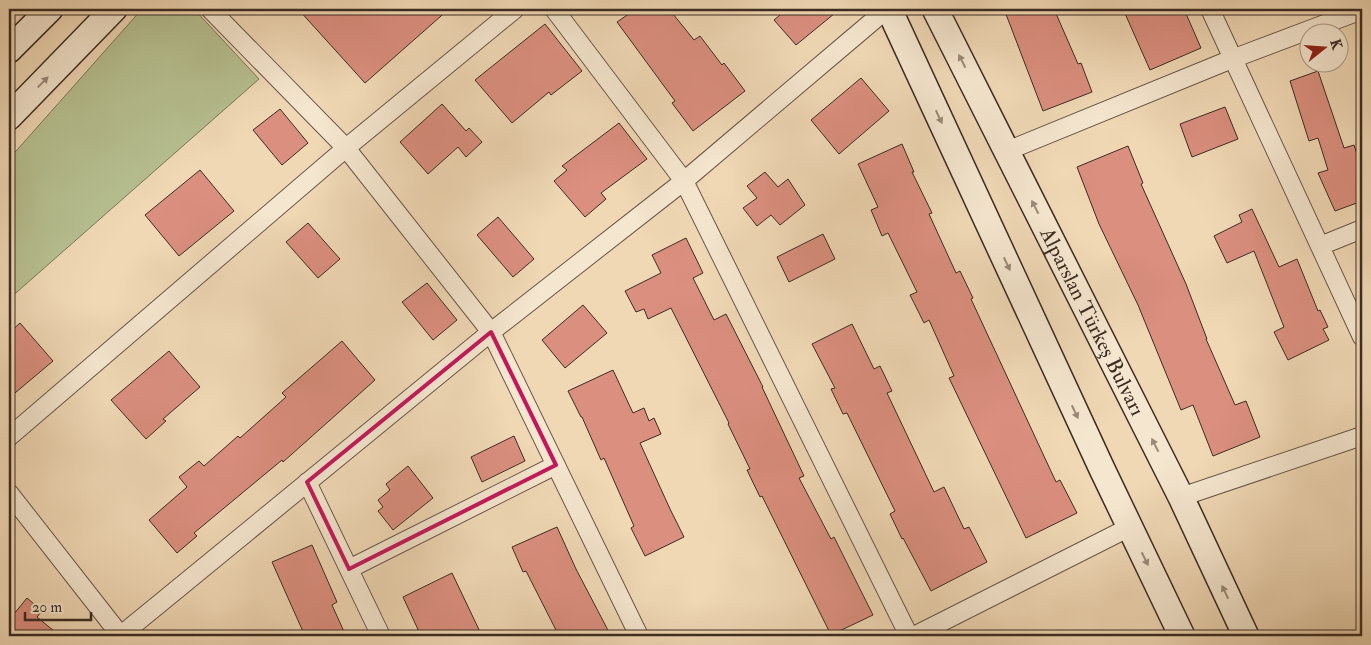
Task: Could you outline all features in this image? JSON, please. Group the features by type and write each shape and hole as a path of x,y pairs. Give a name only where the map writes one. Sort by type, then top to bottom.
{"main road":[{"path":"9,50 50,9"},
{"path":"9,117 114,9"},
{"path":"888,9 1182,636"},
{"name":"Alparslan Türkeş Bulvarı","path":"935,9 1181,497 1246,636"}],"street":[{"path":"210,9 346,148 491,332 639,636"},
{"path":"9,437 346,148 515,9"},
{"path":"554,9 684,181 909,636"},
{"path":"9,493 121,636 491,332 684,181 888,9"},
{"path":"1210,9 1362,337"},
{"path":"1007,151 1232,59 1362,10"},
{"path":"1320,246 1362,229"},
{"path":"1181,497 1362,436"},
{"path":"349,570 556,465"},
{"path":"307,482 381,636"},
{"path":"914,636 1130,527"}],"highlighted area":[{"path":"491,332 556,465 349,569 307,482"}],"green space":[{"path":"142,9 194,9 259,79 9,299 9,159"}],"building":[{"path":"298,9 449,9 365,83"},
{"path":"636,9 669,9 694,40 700,36 745,91 693,131 672,103 675,101 617,22"},
{"path":"787,9 840,9 796,45 774,20"},
{"path":"1004,9 1054,9 1078,64 1081,63 1092,92 1043,111"},
{"path":"1123,9 1184,9 1201,48 1150,70"},
{"path":"545,24 582,71 551,95 549,92 512,123 475,80"},
{"path":"1318,72 1344,148 1354,145 1362,169 1362,201 1335,211 1318,173 1328,170 1318,138 1309,141 1290,81"},
{"path":"861,78 889,111 839,154 811,120"},
{"path":"442,104 466,131 469,128 482,142 466,157 458,147 428,174 400,142"},
{"path":"1225,107 1238,139 1192,157 1180,124"},
{"path":"280,109 308,143 282,165 253,130"},
{"path":"619,123 647,159 601,193 606,199 585,217 554,181 567,170 562,166"},
{"path":"902,144 914,172 912,172 932,213 929,214 956,273 960,271 973,298 971,299 1056,482 1060,480 1077,513 1026,538 949,378 954,376 929,320 924,323 910,295 917,292 888,233 882,236 871,210 878,207 858,164"},
{"path":"1128,146 1143,183 1141,184 1186,284 1206,339 1235,405 1246,401 1260,437 1213,456 1193,405 1181,410 1138,305 1099,224 1077,167"},
{"path":"200,170 234,211 179,256 145,215"},
{"path":"765,172 778,187 788,179 805,205 780,225 771,215 757,226 743,208 757,198 747,186"},
{"path":"1252,209 1279,267 1297,259 1318,311 1320,310 1328,327 1323,329 1329,340 1288,360 1274,332 1284,327 1254,251 1227,263 1214,236 1242,222 1239,215"},
{"path":"498,217 534,259 513,277 477,235"},
{"path":"308,223 340,259 318,278 286,242"},
{"path":"823,234 835,259 789,282 777,257"},
{"path":"686,238 703,273 693,278 714,320 726,314 763,387 804,476 799,478 831,539 834,537 873,615 831,635 762,496 760,497 747,470 750,469 729,423 671,308 648,319 644,309 636,312 625,291 661,273 652,255"},
{"path":"427,283 457,320 433,340 402,302"},
{"path":"583,305 607,333 565,368 542,340"},
{"path":"20,323 53,361 9,398 9,333"},
{"path":"852,324 874,369 880,366 892,391 887,393 934,492 944,487 964,529 969,527 987,562 931,591 902,539 890,514 895,511 847,413 843,414 831,389 835,388 812,344"},
{"path":"342,341 375,380 283,462 282,460 194,533 197,536 177,553 149,520 187,487 179,477 199,461 204,466 238,436 240,438 286,397 282,393"},
{"path":"169,351 200,387 163,419 166,421 146,439 111,400"},
{"path":"613,370 633,413 644,408 649,421 654,418 661,434 640,443 684,537 645,556 631,528 634,526 604,458 601,460 568,391"},
{"path":"514,436 525,461 482,482 471,457"},
{"path":"408,466 433,498 393,530 378,511 383,507 378,500 390,490 386,484"},
{"path":"557,527 576,569 611,636 559,636 526,571 523,572 512,547"},
{"path":"312,545 337,602 332,605 346,636 305,636 272,562"},
{"path":"452,573 482,636 421,636 403,597"},
{"path":"27,598 42,611 37,617 60,636 9,636 9,620"}]}
